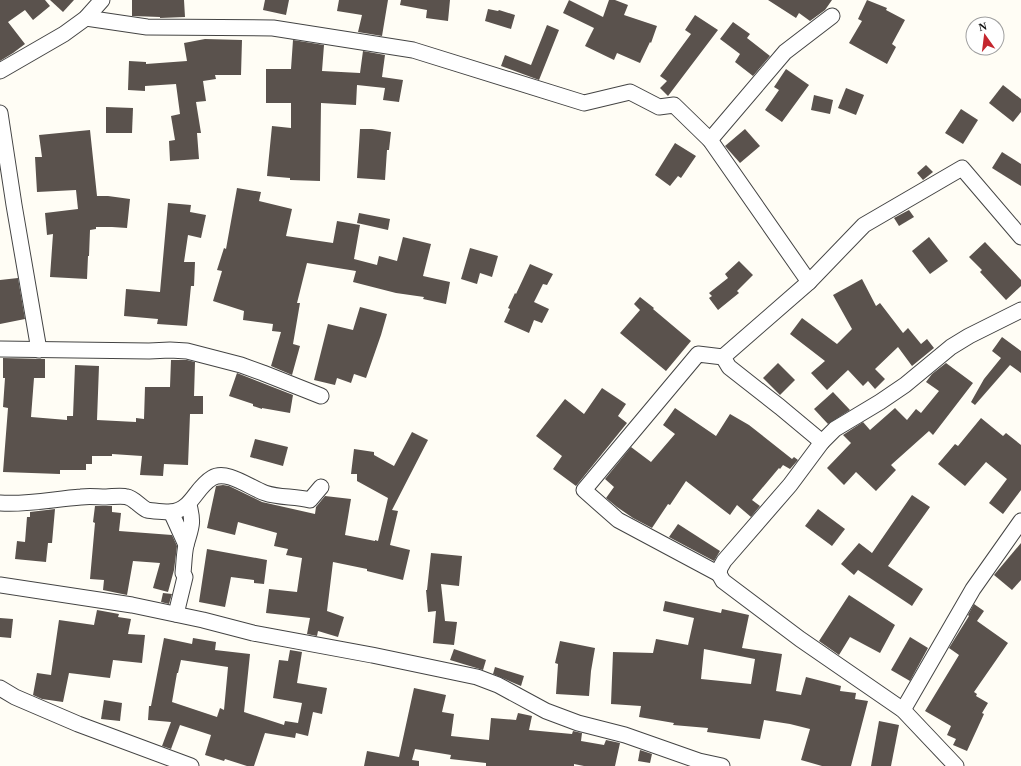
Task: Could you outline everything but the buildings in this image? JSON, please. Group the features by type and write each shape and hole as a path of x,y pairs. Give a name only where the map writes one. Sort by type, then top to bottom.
{"street":[{"path":"0,71 35,52 86,18 102,0"},
{"path":"710,140 785,52 832,16"},
{"path":"86,18 147,27 273,28 413,50 584,103 630,92 660,107 674,105 710,140 809,282"},
{"path":"0,113 14,205 40,350"},
{"path":"956,766 903,710 800,639 723,581 719,574 618,520 584,490 698,354 723,357 809,282 864,225 962,168 1021,237"},
{"path":"719,574 720,568 724,561 790,485 822,442 835,429 905,385 951,347 969,336 1021,310"},
{"path":"0,349 187,351 263,372 322,396"},
{"path":"723,357 729,367 822,442"},
{"path":"0,504 14,504 82,496 127,497 147,510 171,512 189,504 206,482 220,475 233,478 265,493 276,496 310,500 322,488"},
{"path":"176,614 185,577 183,573 186,545 190,536 192,518 189,504"},
{"path":"171,512 186,545"},
{"path":"903,710 973,589 1021,521"},
{"path":"0,585 132,605 253,633 372,655 477,677 498,685 546,711 571,721 625,736 698,764 722,766"},
{"path":"0,688 15,697 78,724 192,766"},
{"path":"903,710 918,738"}]}
